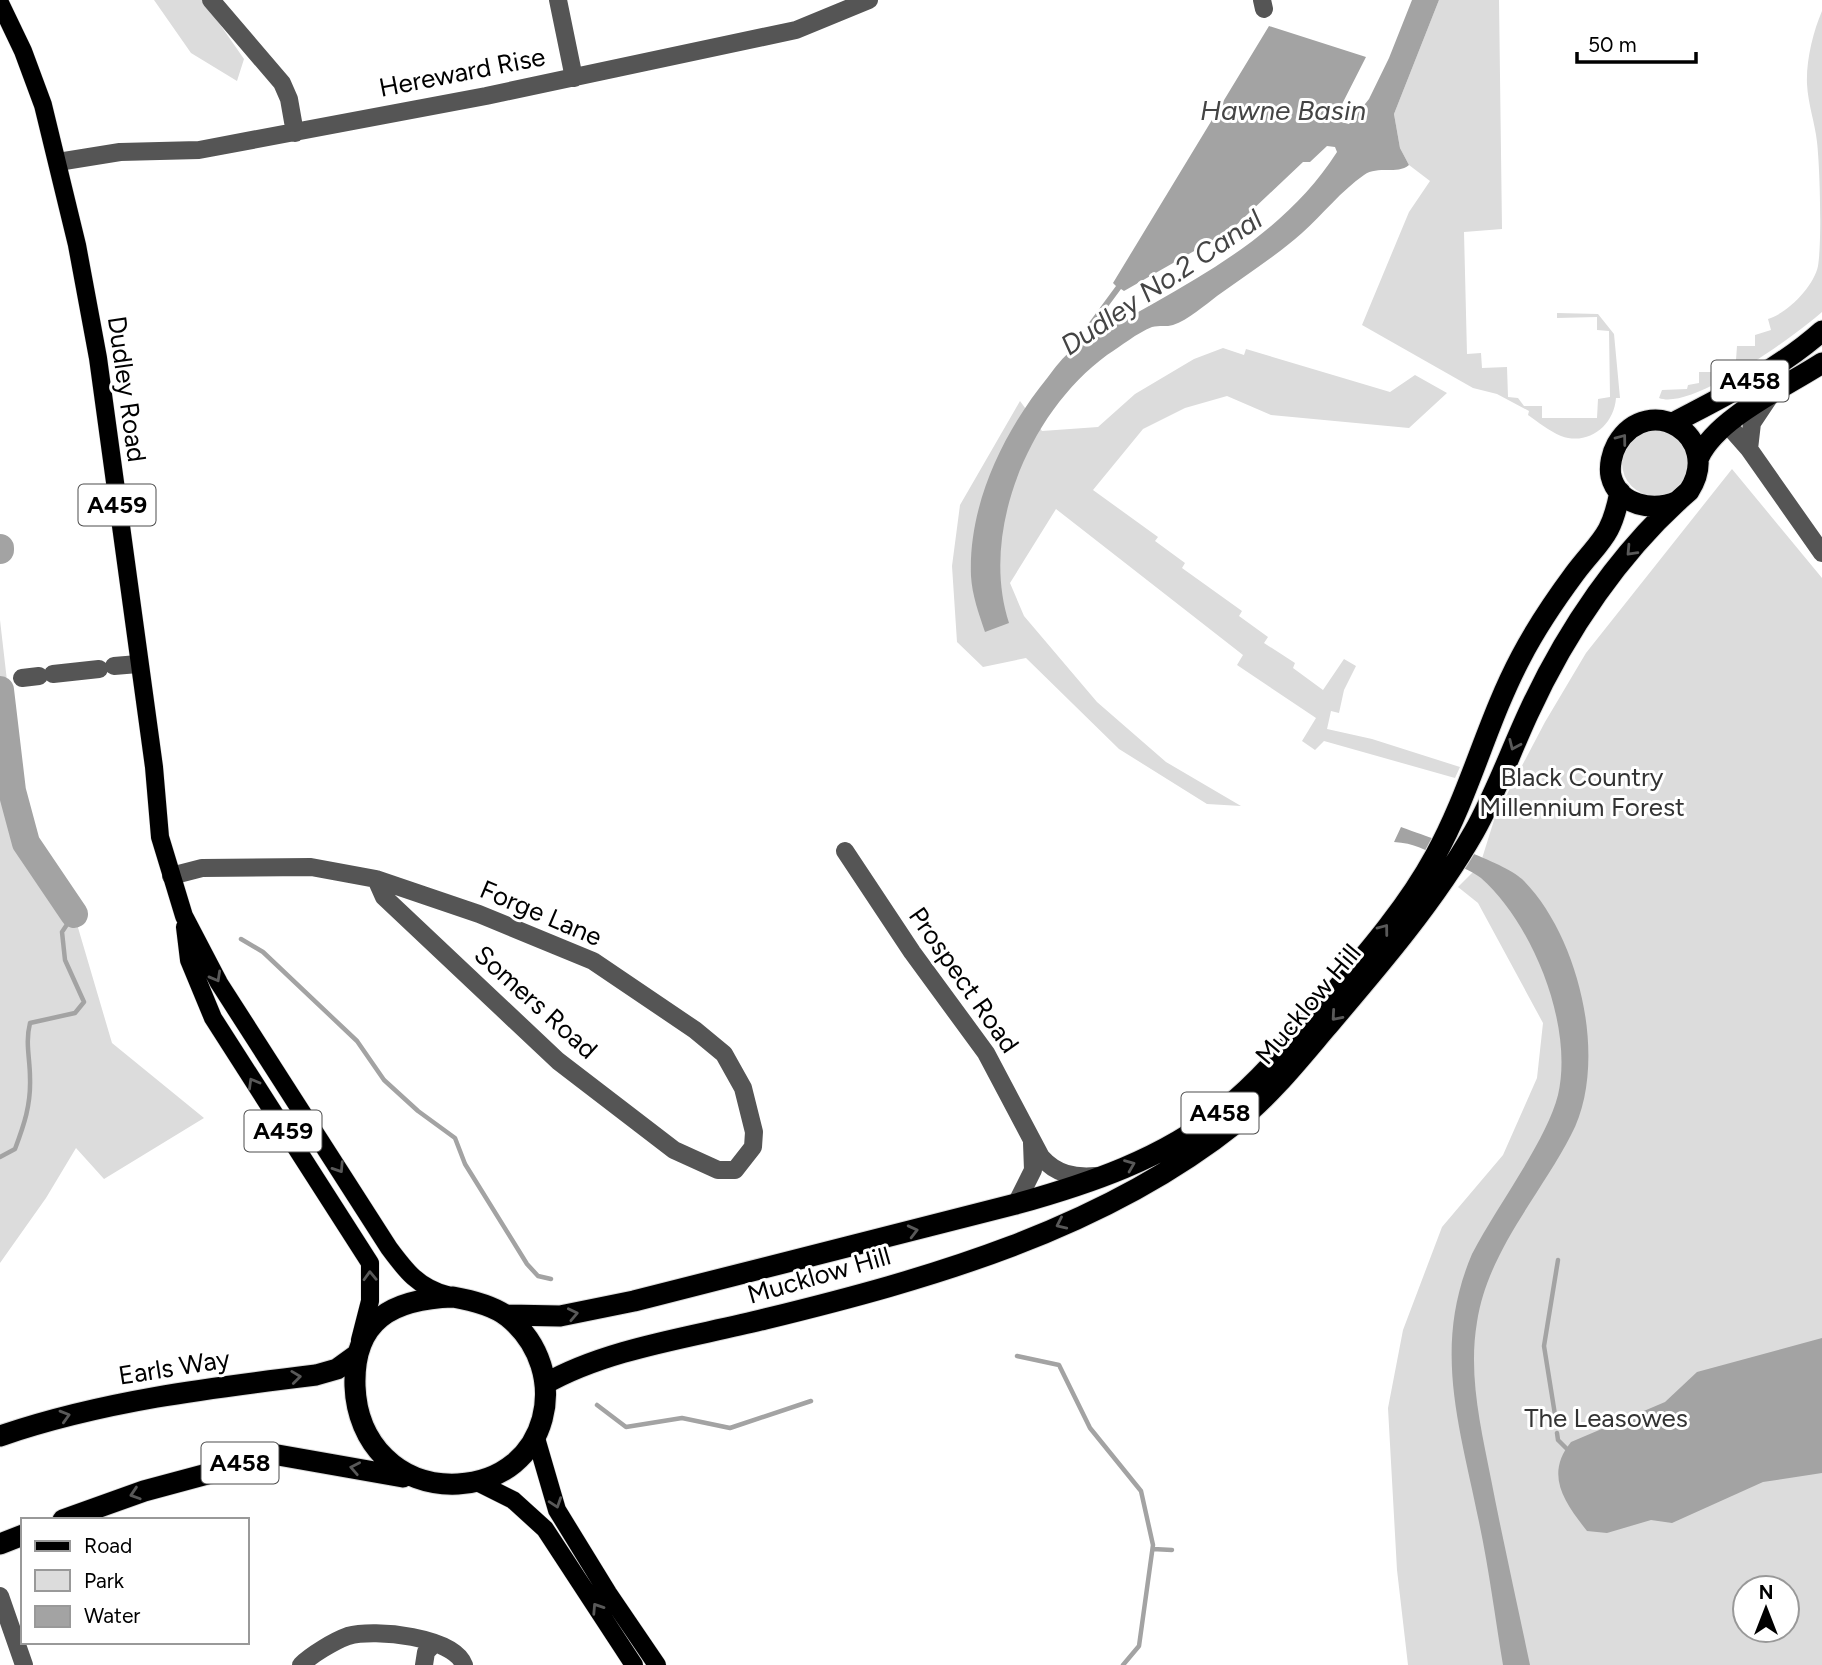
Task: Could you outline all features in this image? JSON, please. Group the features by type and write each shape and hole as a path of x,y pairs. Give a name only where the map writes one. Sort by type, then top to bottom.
{"highway":[{"name":"Mucklow Hill","path":"505,1315 560,1317 634,1301 1017,1204 1103,1176 1144,1159 1222,1112 1267,1069 1354,968 1434,858 1526,648 1577,570 1605,539 1615,521 1620,492 1611,475 1614,450 1622,436 1645,422 1665,420 1673,423 1739,388 1806,345 1822,331"},
{"name":"Mucklow Hill","path":"545,1384 591,1362 824,1305 997,1251 1147,1185 1239,1121 1281,1080 1368,979 1455,862 1474,832 1564,645 1618,565 1694,484 1700,469 1699,457 1706,441 1727,424 1822,363"},
{"path":"1673,423 1684,431 1699,457"},
{"path":"1620,492 1649,507 1678,501"},
{"name":"A458","path":"69,1518 169,1484 278,1455 422,1480 456,1485 477,1482 503,1472 531,1451 544,1412 545,1384 522,1330 505,1315 469,1300 453,1297 427,1298 395,1308 378,1320 357,1349 356,1405 368,1439 387,1461 422,1480"},
{"name":"Earls Way","path":"0,1436 72,1413 316,1375 337,1369 357,1349"},
{"path":"0,1544 21,1536"}],"main road":[{"name":"Dudley Road","path":"0,3 23,51 43,105 58,162 98,358 154,767 160,836 184,916"},
{"name":"A459","path":"184,916 219,984 408,1275 428,1290 453,1297"},
{"name":"A459","path":"184,916 189,960 213,1018 370,1263 370,1301 357,1349"},
{"path":"536,1438 557,1510 608,1593 657,1665"},
{"path":"477,1482 513,1500 545,1529 634,1665"}],"street":[{"path":"211,0 282,83 289,99 295,133"},
{"path":"558,0 574,78"},
{"name":"Hereward Rise","path":"58,162 120,152 199,150 574,78 796,30 869,0"},
{"path":"1749,449 1752,423 1770,396"},
{"path":"1727,424 1749,449 1822,553"},
{"path":"38,676 138,664"},
{"name":"Prospect Road","path":"845,851 986,1053 1032,1143 1051,1168 1076,1177 1103,1176"},
{"name":"Forge Lane","path":"171,876 202,868 310,867 376,879 480,914 593,961 695,1030 724,1054 743,1088 754,1132 753,1147 735,1170 718,1170"},
{"name":"Somers Road","path":"376,879 384,897 558,1061 674,1150 718,1170"},
{"path":"1017,1204 1033,1170 1032,1143"},
{"path":"0,1596 24,1665"},
{"path":"301,1665 348,1636 394,1633 452,1649 461,1657 464,1665"},
{"path":"424,1665 426,1653 433,1645"}],"green space":[{"path":"154,0 203,0 244,59 237,81 191,53"},
{"path":"1439,0 1499,0 1502,229 1464,232 1467,354 1481,353 1482,368 1507,367 1508,397 1518,398 1524,406 1542,406 1542,418 1597,418 1598,399 1610,397 1609,331 1597,330 1597,317 1557,318 1557,313 1598,314 1614,334 1620,398 1616,398 1605,425 1590,436 1561,436 1528,415 1529,411 1497,394 1473,388 1362,325 1409,212 1430,181 1409,165 1400,148 1394,114"},
{"path":"1822,11 1822,312 1768,353 1718,383 1674,399 1659,398 1662,390 1687,389 1688,385 1699,383 1699,372 1725,372 1725,360 1736,360 1737,346 1755,346 1755,335 1771,330 1768,319 1792,305 1816,274 1820,240 1819,169 1807,75 1811,47"},
{"name":"Black Country Millennium Forest","path":"1223,348 1244,355 1246,349 1390,392 1415,375 1447,393 1409,428 1271,415 1227,396 1185,408 1143,429 1093,490 1158,537 1155,541 1185,563 1182,568 1242,611 1239,616 1268,637 1264,643 1295,663 1293,668 1323,690 1344,659 1356,666 1344,690 1339,713 1331,711 1327,729 1372,739 1460,767 1455,778 1324,741 1315,750 1302,741 1316,718 1237,665 1243,655 1056,509 1010,583 1024,616 1097,702 1166,762 1241,806 1207,804 1119,749 1026,658 983,667 957,642 952,566 960,505 1020,401 1042,431 1098,427 1135,394 1194,359"},
{"path":"1655,430 1668,433 1678,440 1685,450 1688,463 1685,476 1678,486 1668,493 1655,496 1642,493 1632,486 1625,476 1622,463 1625,450 1632,440 1642,433"},
{"name":"The Leasowes","path":"1732,469 1822,578 1822,1665 1408,1665 1397,1570 1388,1408 1403,1330 1442,1227 1503,1155 1537,1078 1543,1023 1478,903 1458,887 1480,865 1495,817 1545,722 1586,653"},
{"path":"0,620 10,707 12,791 26,843 74,914 112,1043 204,1118 104,1179 76,1148 46,1198 0,1263"}],"water":[{"name":"Hawne Basin","path":"1412,0 1439,0 1394,114 1400,148 1409,165 1364,175 1292,241 1185,320 1173,325 1152,327 1141,333 1107,355 1079,379 1034,440 1018,476 1007,513 1001,550 1001,587 1009,623 985,632 974,597 971,576 976,522 992,470 1032,398 1069,353 1217,266 1251,242 1283,216 1312,186 1337,152 1335,147 1327,146 1310,162 1303,162 1231,230 1124,291 1121,289 1093,327 1088,324 1116,286 1113,283 1269,26 1366,57 1337,114 1337,121 1349,124 1369,99"},
{"path":"1401,827 1483,858 1522,879 1542,903 1559,932 1573,965 1588,1037 1588,1072 1582,1105 1571,1135 1503,1248 1483,1296 1475,1342 1475,1382 1480,1421 1530,1665 1503,1665 1483,1540 1458,1420 1452,1355 1460,1289 1472,1254 1532,1154 1552,1113 1558,1095 1561,1068 1560,1038 1545,978 1517,922 1500,898 1473,872 1420,848 1394,842"},
{"path":"1822,1338 1822,1473 1763,1482 1672,1523 1651,1520 1607,1533 1587,1531 1571,1510 1558,1477 1563,1454 1571,1442 1665,1402 1697,1372"}],"waterway":[{"path":"0,690 12,791 26,843 74,914"},
{"path":"0,1157 15,1149 26,1115 30,1088 30,1023 75,1013 84,1002 65,960 62,932 74,914"},
{"path":"241,939 263,952 357,1041 384,1080 418,1111 455,1138 465,1164 527,1264 538,1276 551,1279"},
{"path":"1556,1421 1544,1346 1558,1260"},
{"path":"1017,1356 1059,1365 1090,1428 1141,1491 1153,1545 1139,1646 1123,1665"},
{"path":"597,1405 626,1427 682,1418 730,1428 811,1401"},
{"path":"1557,1433 1558,1440 1566,1448"},
{"path":"1153,1549 1172,1550"}],"water label":[{"name":"Dudley No.2 Canal","path":"1161,282"}]}
